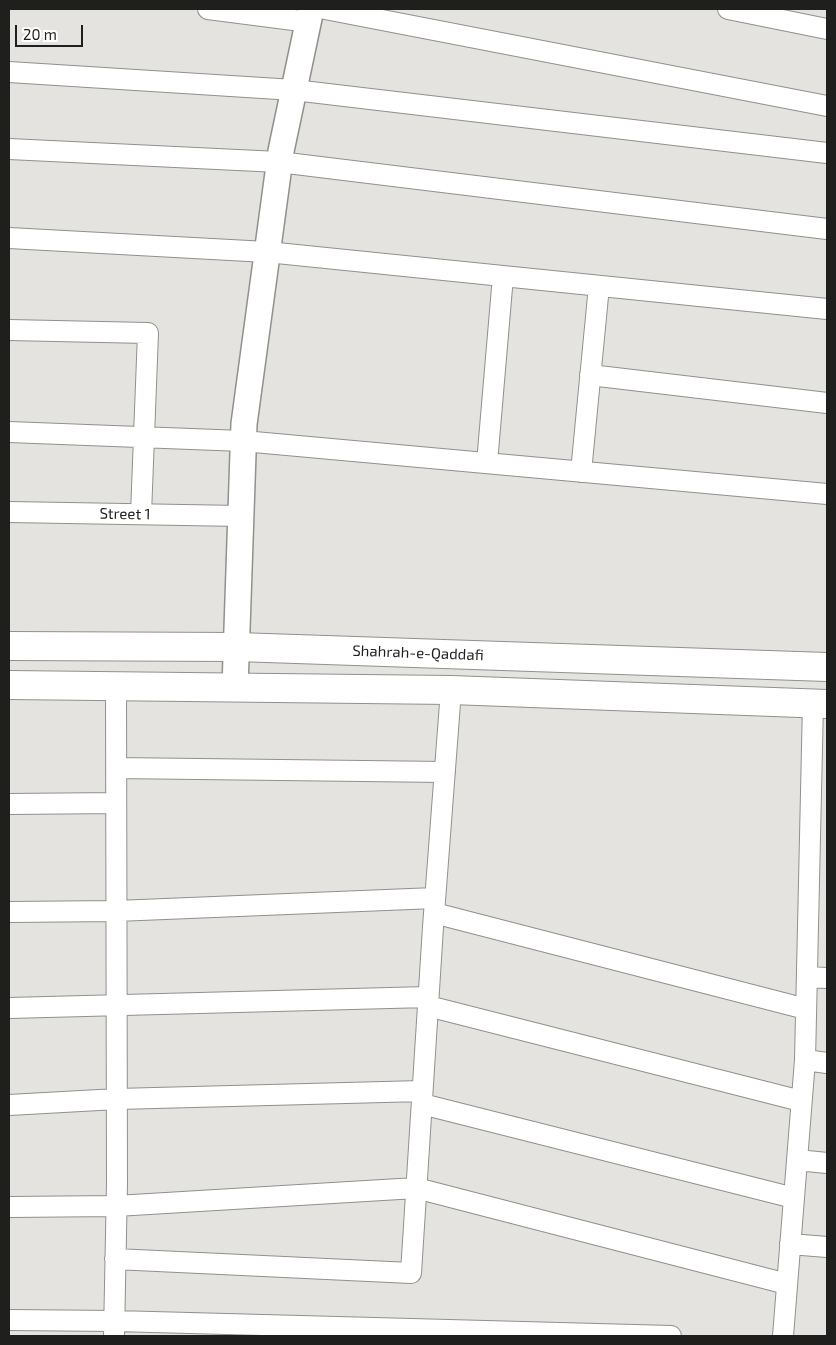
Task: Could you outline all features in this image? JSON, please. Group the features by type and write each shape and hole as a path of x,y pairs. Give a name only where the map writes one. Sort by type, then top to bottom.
{"main road":[{"name":"Shahrah-e-Qaddafi","path":"9,646 237,647 827,667"},
{"path":"9,685 451,690 820,704"}],"street":[{"path":"208,9 315,13 827,106"},
{"path":"728,9 827,29"},
{"path":"235,687 244,424 279,162 294,90 315,13"},
{"path":"9,72 294,90 827,153"},
{"path":"9,149 279,162 827,229"},
{"path":"9,238 266,252 827,309"},
{"path":"487,463 504,276"},
{"path":"581,472 599,286"},
{"path":"9,330 148,332 141,514"},
{"path":"590,375 827,403"},
{"path":"9,432 243,441 827,494"},
{"name":"Street 1","path":"9,512 241,516"},
{"path":"114,1329 116,1259 116,686"},
{"path":"116,1259 411,1273 428,1001 451,690"},
{"path":"783,1336 804,1060 807,977 818,888 820,704"},
{"path":"116,768 445,772"},
{"path":"9,804 116,803"},
{"path":"9,912 435,905 806,1009"},
{"path":"807,977 827,978"},
{"path":"9,1008 428,1001 801,1101"},
{"path":"804,1060 827,1063"},
{"path":"9,1105 116,1100 422,1098 794,1198"},
{"path":"797,1160 827,1163"},
{"path":"9,1207 116,1206 416,1188 787,1284"},
{"path":"790,1244 827,1246"},
{"path":"9,1320 114,1329 671,1336"}]}
